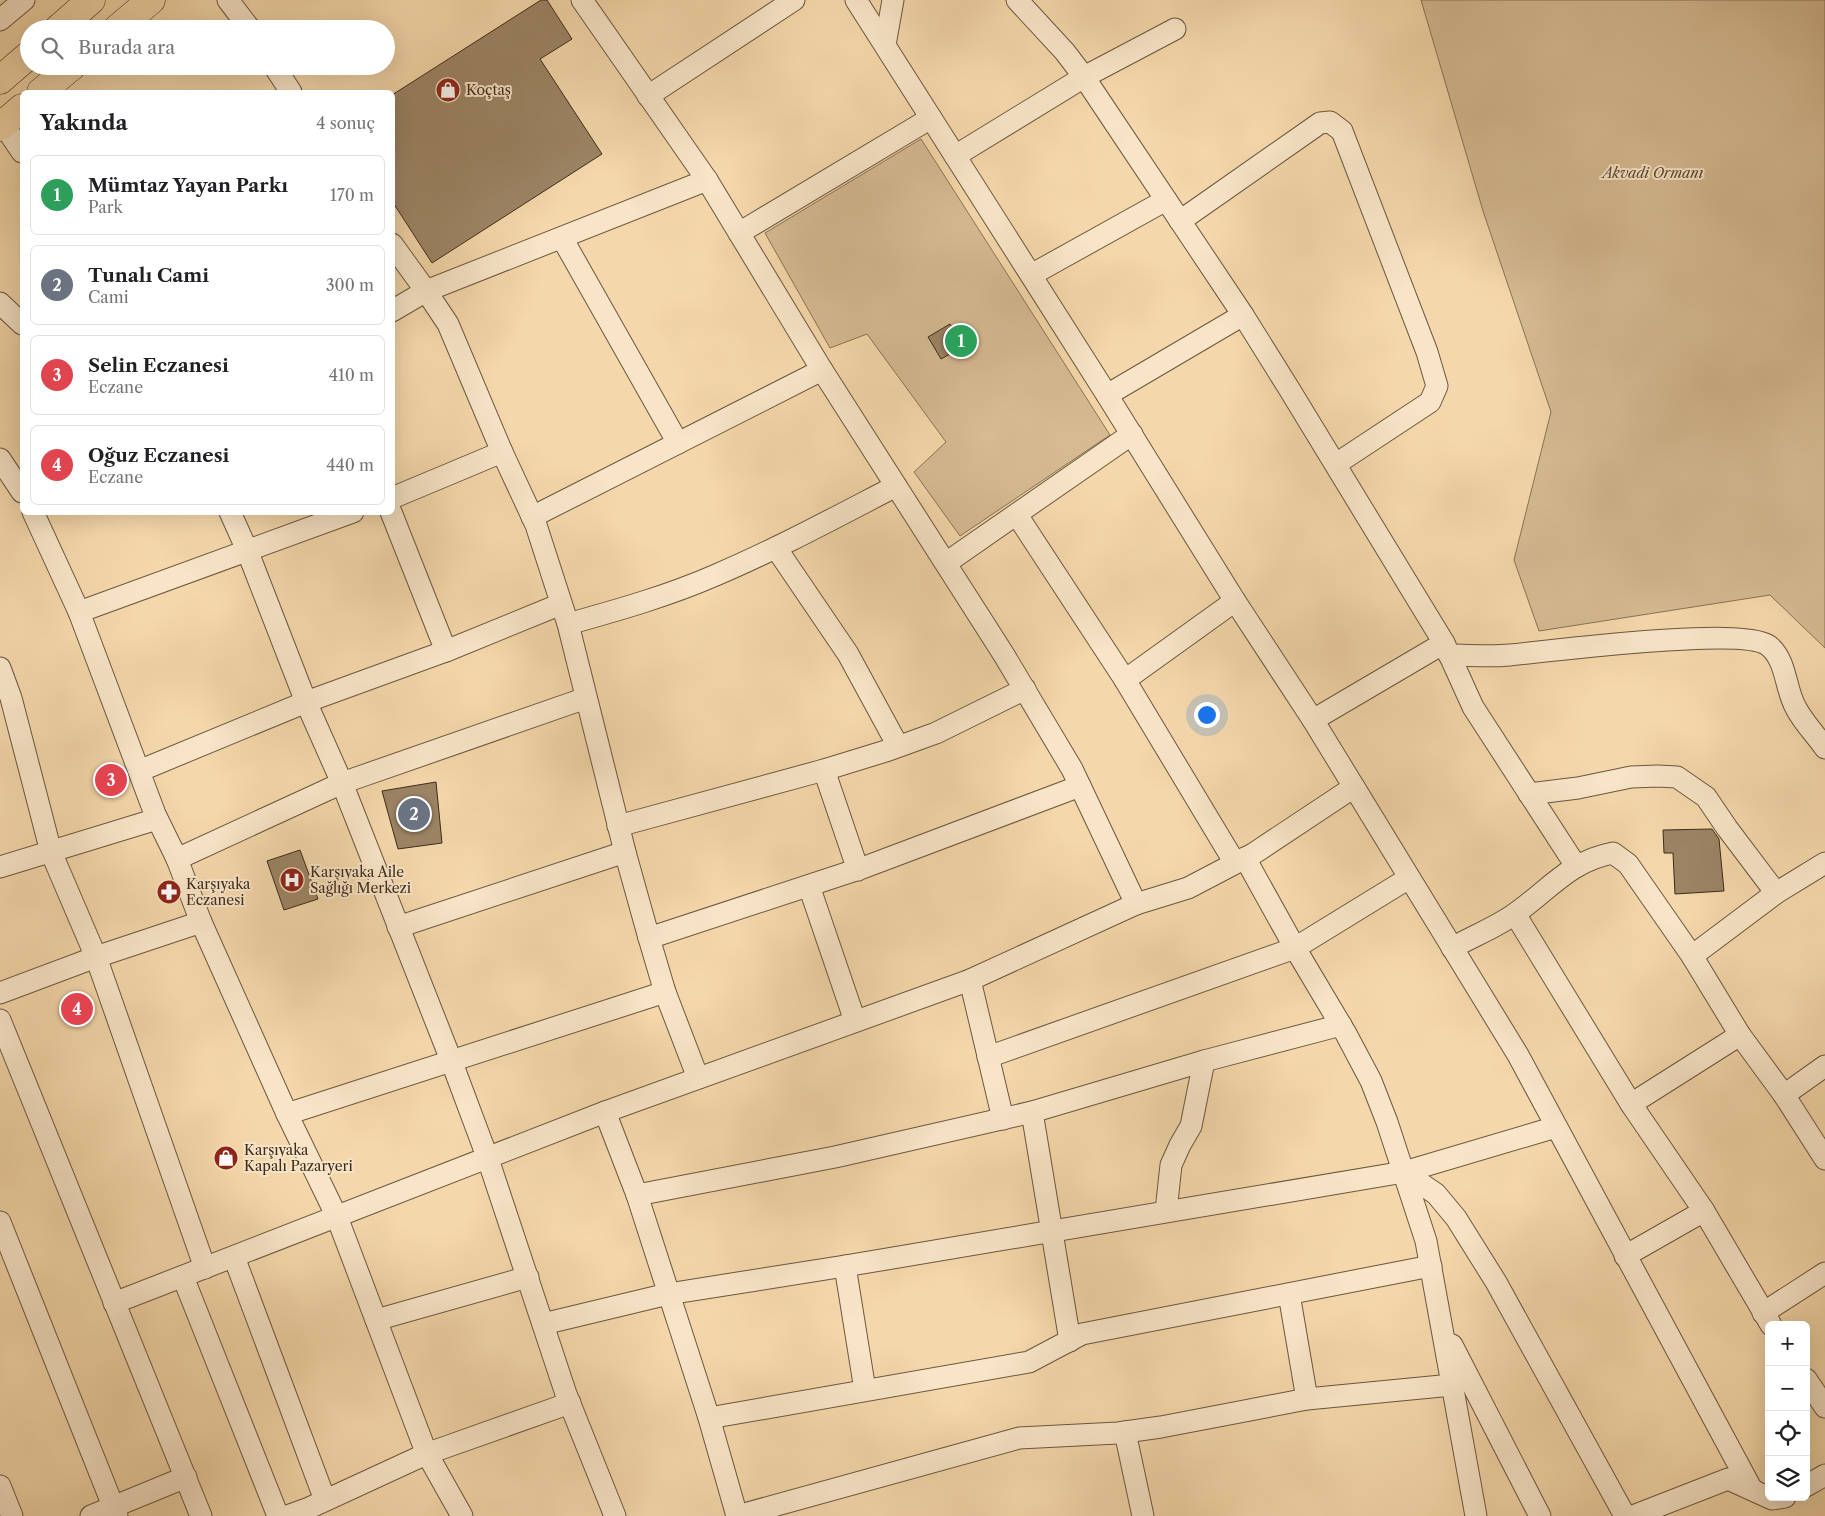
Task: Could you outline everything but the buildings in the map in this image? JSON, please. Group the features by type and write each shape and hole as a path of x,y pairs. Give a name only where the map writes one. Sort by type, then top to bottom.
{"main road":[{"path":"68,20 91,0"},
{"path":"128,20 151,0"},
{"path":"0,80 20,62"},
{"path":"43,90 61,75"}],"street":[{"path":"0,20 24,0"},
{"path":"228,0 243,20"},
{"path":"582,0 707,180 822,370 1025,689 1072,769 1136,904"},
{"path":"648,96 794,0"},
{"path":"856,0 1132,434 1236,602 1313,720 1518,1055 1751,1488"},
{"path":"885,45 893,0"},
{"path":"1017,0 1065,52 1084,77 1243,315 1336,464 1447,649 1473,707 1576,866"},
{"path":"956,156 1084,77 1175,28"},
{"path":"280,75 290,90"},
{"path":"739,233 932,118"},
{"path":"8,120 20,147"},
{"path":"1180,221 1320,123 1330,122 1342,131 1427,352 1437,386 1430,402 1336,464"},
{"path":"395,309 426,292 707,180"},
{"path":"1031,275 1166,200"},
{"path":"562,238 678,443"},
{"path":"395,248 448,324 502,452 536,525 568,624 624,852 649,938 665,992 698,1078"},
{"path":"0,303 20,322"},
{"path":"1107,395 1243,315"},
{"path":"532,517 822,370"},
{"path":"946,563 1132,434"},
{"path":"395,497 502,452"},
{"path":"568,624 639,604 714,576 776,548 896,486"},
{"path":"34,515 79,612 157,819 287,1114 337,1217 426,1454 462,1516"},
{"path":"231,515 247,550 306,702 342,782 451,1060 488,1159 570,1403 615,1516"},
{"path":"79,612 344,515"},
{"path":"392,515 446,651"},
{"path":"1017,515 1126,680 1240,860 1341,1025 1371,1081 1387,1122 1426,1241 1476,1516"},
{"path":"776,548 848,654 898,746"},
{"path":"1126,680 1236,602"},
{"path":"139,771 306,702 446,651 561,604"},
{"path":"1313,720 1447,649 1508,655 1610,644 1722,638 1757,640 1770,646 1780,662 1795,708 1825,748"},
{"path":"0,668 11,698 50,852 96,957 205,1268"},
{"path":"618,826 824,770 898,746 936,733 1025,689"},
{"path":"176,859 342,782 586,698"},
{"path":"824,770 858,870"},
{"path":"1529,794 1578,788 1631,777 1677,777 1706,797 1776,893"},
{"path":"649,938 858,870 1080,786"},
{"path":"114,1303 605,1112 970,980 1136,904 1188,888 1240,860 1354,787"},
{"path":"0,867 157,819"},
{"path":"398,927 624,852"},
{"path":"1452,948 1515,914 1576,866 1598,856 1613,854 1628,864 1692,956 1740,1035 1784,1095 1825,1158"},
{"path":"1692,956 1776,893 1825,863"},
{"path":"988,1057 1295,948 1409,878"},
{"path":"809,886 855,1021"},
{"path":"1515,914 1631,1104 1704,1211 1767,1319 1825,1272"},
{"path":"0,993 96,957 202,922"},
{"path":"970,980 1003,1119"},
{"path":"287,1114 665,992"},
{"path":"0,1020 201,1516"},
{"path":"637,1195 835,1157 1032,1112 1204,1060 1341,1025"},
{"path":"1631,1104 1740,1035"},
{"path":"1166,1211 1170,1165 1191,1126 1204,1060"},
{"path":"1784,1095 1825,1066"},
{"path":"605,1112 637,1195 709,1418 737,1516 1019,1438 1125,1432 1306,1399 1452,1385"},
{"path":"1032,1112 1070,1341"},
{"path":"544,1324 668,1294 1404,1172 1556,1127"},
{"path":"1404,1172 1436,1194 1456,1218 1496,1282 1625,1516"},
{"path":"1625,1256 1704,1211"},
{"path":"0,1222 116,1512"},
{"path":"234,1257 316,1508"},
{"path":"845,1266 865,1390"},
{"path":"709,1418 1029,1362 1082,1334 1431,1266"},
{"path":"183,1277 278,1516"},
{"path":"376,1320 528,1277"},
{"path":"1289,1294 1306,1399"},
{"path":"1442,1324 1540,1516"},
{"path":"1810,1385 1825,1407"},
{"path":"287,1516 316,1508 426,1454 570,1403"},
{"path":"1125,1432 1143,1516"},
{"path":"1810,1484 1825,1475"},
{"path":"91,1516 116,1512 186,1477"},
{"path":"1633,1516 1728,1479 1765,1495"},
{"path":"0,1486 12,1516"}],"green space":[{"name":"Akvadi Ormanı","path":"1421,0 1825,0 1825,648 1770,595 1539,631 1514,560 1551,412 1483,211"},
{"path":"921,139 1110,435 960,536 914,472 946,442 867,334 830,348 765,233"}],"place":[{"name":"Koçtaş","path":"448,90"},
{"name":"Mümtaz Yayan Parkı","path":"961,341"},
{"name":"Selin Eczanesi","path":"111,780"},
{"name":"Tunalı Cami","path":"414,814"},
{"name":"Karşıyaka Aile Sağlığı Merkezi","path":"292,880"},
{"name":"Karşıyaka Eczanesi","path":"169,892"},
{"name":"Oğuz Eczanesi","path":"77,1009"},
{"name":"Karşıyaka Kapalı Pazaryeri","path":"226,1158"}]}
